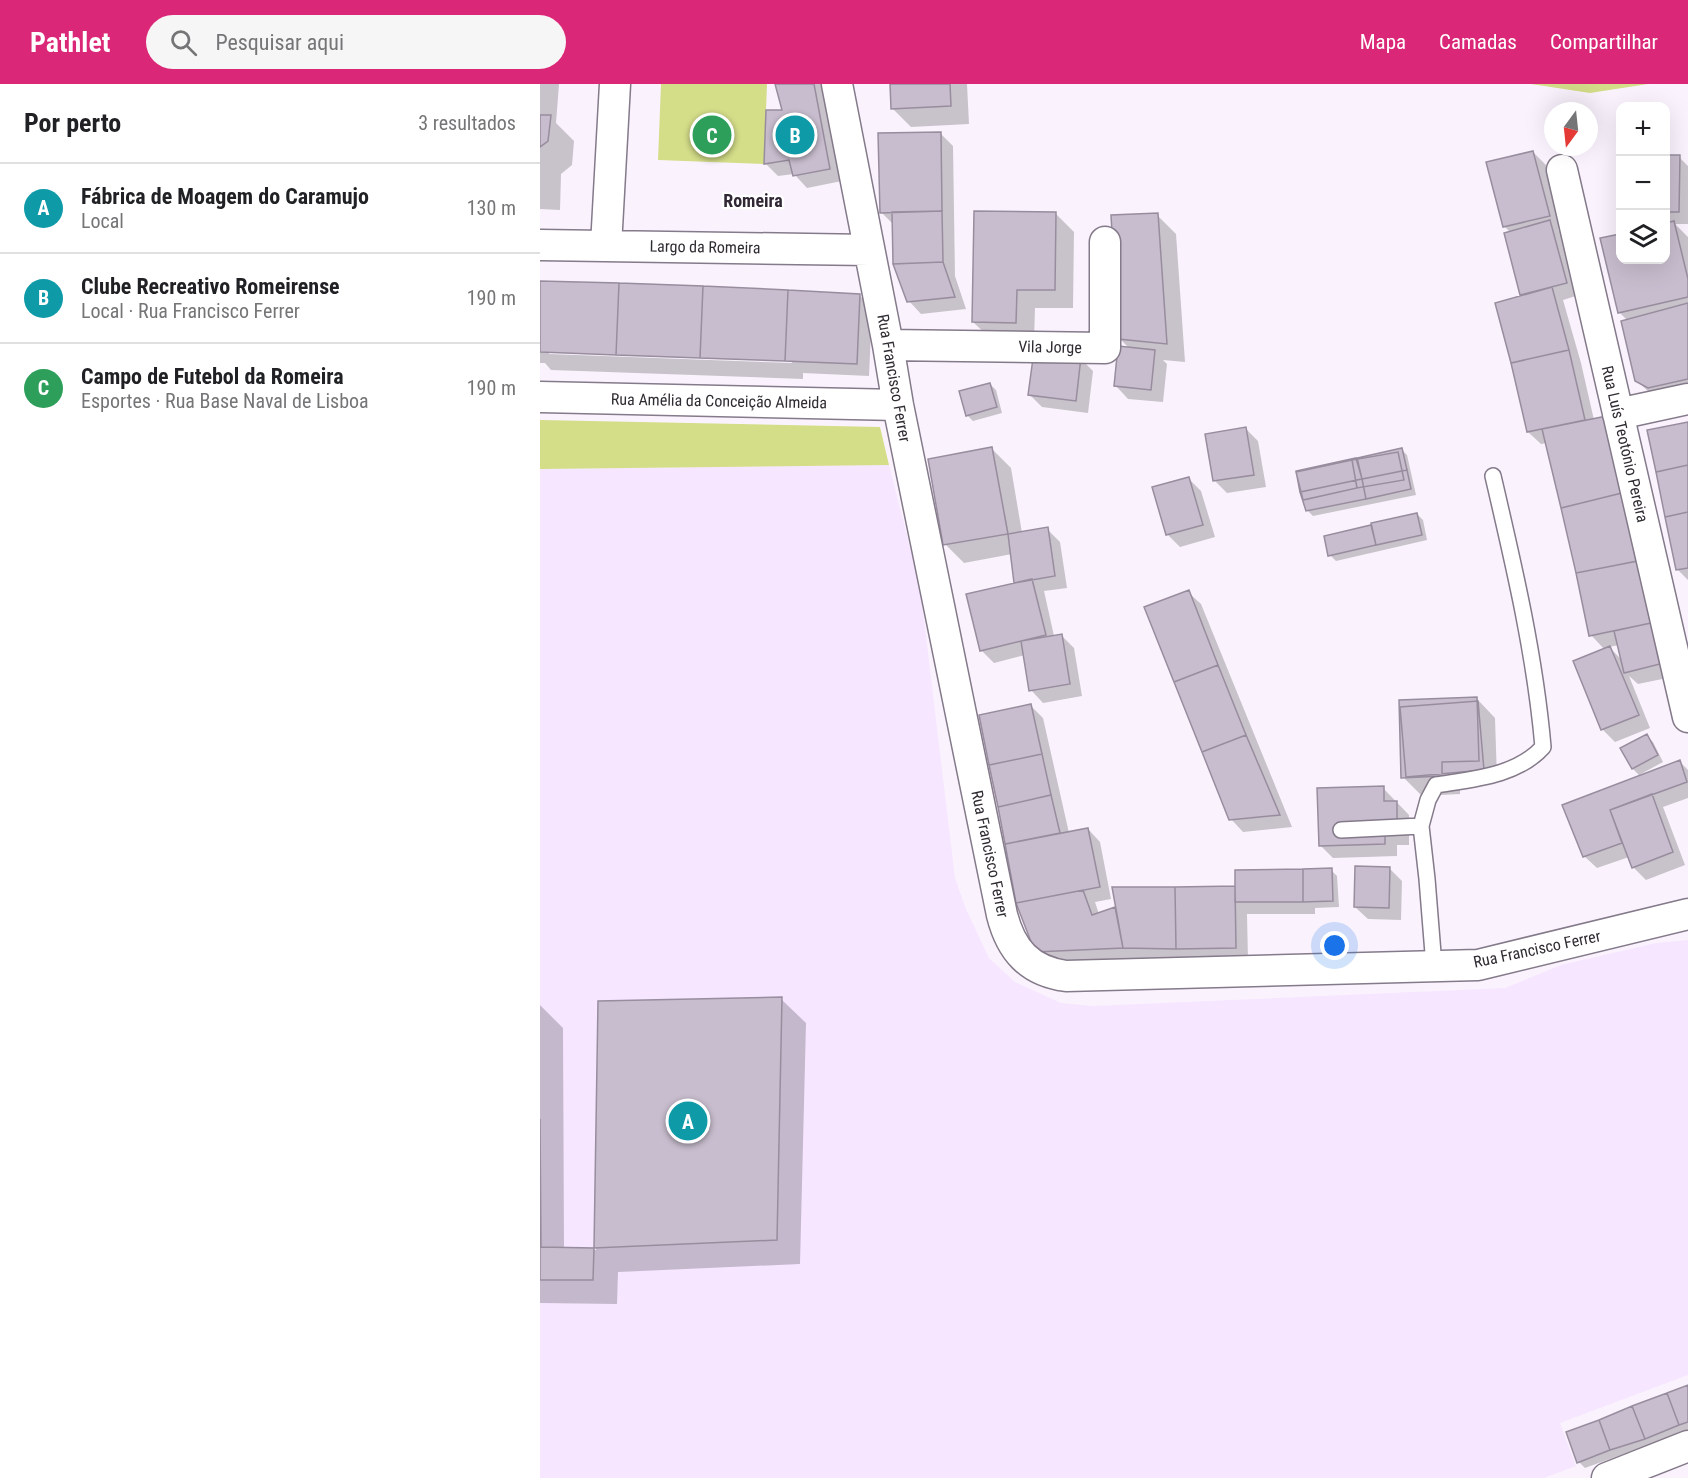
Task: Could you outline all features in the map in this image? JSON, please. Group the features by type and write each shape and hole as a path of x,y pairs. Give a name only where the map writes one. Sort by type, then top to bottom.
{"street":[{"path":"606,246 615,84"},
{"name":"Rua Francisco Ferrer","path":"837,84 898,405 1004,923 1013,943 1022,955 1041,970 1066,976 1478,965 1688,915"},
{"name":"Rua Luís Teotónio Pereira","path":"1562,170 1688,717"},
{"name":"Vila Jorge","path":"888,345 1105,348 1105,242"},
{"name":"Largo da Romeira","path":"540,245 869,250"},
{"name":"Rua Amélia da Conceição Almeida","path":"540,397 898,405"},
{"path":"1618,414 1688,399"},
{"path":"1606,1478 1688,1446"}],"lane":[{"path":"1434,966 1421,826 1428,800 1436,785 1496,775 1532,759 1543,747 1540,708 1521,593 1493,476"},
{"path":"1341,830 1421,826"}],"shaded area":[{"path":"889,465 920,586 955,878 966,909 989,958 1015,982 1061,1003 1093,1006 1505,988 1561,965 1656,943 1688,940 1688,1375 1560,1423 1576,1466 1544,1478 540,1478 540,469"}],"green space":[{"path":"661,84 767,84 764,164 658,160"},
{"path":"1531,84 1648,84 1590,93"},
{"path":"540,420 880,427 889,465 540,469"}],"building":[{"path":"775,84 814,84 830,169 793,176 789,160 764,164 766,110 782,110"},
{"path":"890,84 950,84 951,106 891,109"},
{"path":"540,115 551,115 548,141 540,147"},
{"path":"941,132 942,211 880,213 878,133"},
{"path":"1533,151 1550,216 1503,227 1486,162"},
{"path":"1670,155 1680,155 1679,212 1670,212"},
{"path":"942,211 943,262 893,264 892,212"},
{"path":"974,211 1056,212 1055,290 1017,290 1016,323 972,322"},
{"path":"1158,213 1167,344 1118,339 1111,215"},
{"path":"1550,220 1567,283 1520,295 1504,233"},
{"path":"1674,221 1688,279 1688,297 1618,313 1600,238 1616,235 1616,264 1670,264 1670,222"},
{"path":"943,262 955,297 907,302 893,264"},
{"path":"540,281 619,283 616,355 540,352"},
{"path":"619,283 703,286 700,358 616,355"},
{"path":"703,286 788,290 785,361 700,358"},
{"path":"1552,287 1569,350 1511,363 1495,303"},
{"path":"788,290 860,294 857,364 785,361"},
{"path":"1688,303 1688,379 1648,388 1635,381 1621,321"},
{"path":"1118,346 1155,350 1151,390 1114,386"},
{"path":"1569,350 1585,420 1527,432 1511,363"},
{"path":"1034,351 1081,357 1076,401 1028,395"},
{"path":"990,383 997,407 966,416 959,391"},
{"path":"1607,416 1622,493 1561,508 1542,429"},
{"path":"1688,422 1688,465 1656,472 1647,430"},
{"path":"1246,427 1254,475 1213,481 1205,434"},
{"path":"992,447 1008,534 943,545 928,459"},
{"path":"1402,448 1407,470 1362,479 1357,458"},
{"path":"1398,452 1404,480 1357,488 1352,460"},
{"path":"1356,458 1362,479 1300,492 1296,471"},
{"path":"1352,460 1357,488 1303,500 1296,472"},
{"path":"1688,465 1688,512 1665,517 1656,472"},
{"path":"1407,470 1411,489 1366,499 1362,479"},
{"path":"1189,477 1203,525 1166,535 1152,487"},
{"path":"1362,479 1366,499 1306,511 1300,492"},
{"path":"1622,493 1638,561 1576,573 1561,508"},
{"path":"1688,512 1688,568 1676,570 1665,517"},
{"path":"1417,513 1422,535 1376,545 1371,523"},
{"path":"1371,525 1376,545 1328,556 1324,536"},
{"path":"1048,527 1055,576 1014,583 1008,534"},
{"path":"1638,561 1651,623 1589,636 1576,573"},
{"path":"1032,579 1046,635 980,651 966,594"},
{"path":"1189,590 1218,665 1174,682 1144,607"},
{"path":"1651,623 1660,664 1624,673 1614,631"},
{"path":"1062,634 1070,684 1029,691 1021,641"},
{"path":"1610,646 1639,715 1601,730 1573,661"},
{"path":"1218,665 1246,735 1202,752 1174,682"},
{"path":"1477,697 1479,761 1442,762 1442,776 1401,778 1399,700"},
{"path":"1478,701 1484,770 1406,777 1400,707"},
{"path":"1031,704 1042,754 989,765 979,715"},
{"path":"1647,734 1658,755 1632,769 1620,748"},
{"path":"1246,735 1280,815 1229,820 1202,752"},
{"path":"1042,754 1051,795 998,807 989,765"},
{"path":"1680,760 1687,782 1610,810 1622,843 1583,857 1562,805"},
{"path":"1384,786 1384,801 1397,801 1397,833 1385,833 1385,844 1319,846 1317,788"},
{"path":"1652,794 1673,852 1632,868 1610,810"},
{"path":"1051,795 1060,833 1005,844 998,807"},
{"path":"1088,828 1100,887 1016,903 1005,844"},
{"path":"1355,866 1390,867 1389,908 1354,907"},
{"path":"1332,868 1333,901 1303,902 1303,869"},
{"path":"1303,869 1303,902 1235,902 1235,870"},
{"path":"1235,886 1236,948 1176,949 1175,887"},
{"path":"1112,887 1175,887 1176,949 1123,948"},
{"path":"1083,890 1092,915 1115,907 1123,948 1035,952 1016,903"},
{"path":"782,997 777,1240 594,1248 598,1001"},
{"path":"540,1119 541,1247 594,1248 593,1280 540,1280"},
{"path":"1688,1385 1688,1422 1679,1425 1667,1393"},
{"path":"1667,1393 1679,1425 1645,1439 1632,1406"},
{"path":"1632,1406 1645,1439 1610,1450 1599,1420"},
{"path":"1599,1420 1610,1450 1577,1463 1566,1432"}],"place":[{"name":"Campo de Futebol da Romeira","path":"712,135"},
{"name":"Clube Recreativo Romeirense","path":"795,135"},
{"name":"Fábrica de Moagem do Caramujo","path":"688,1121"}],"district":[{"name":"Romeira","path":"753,200"}]}
